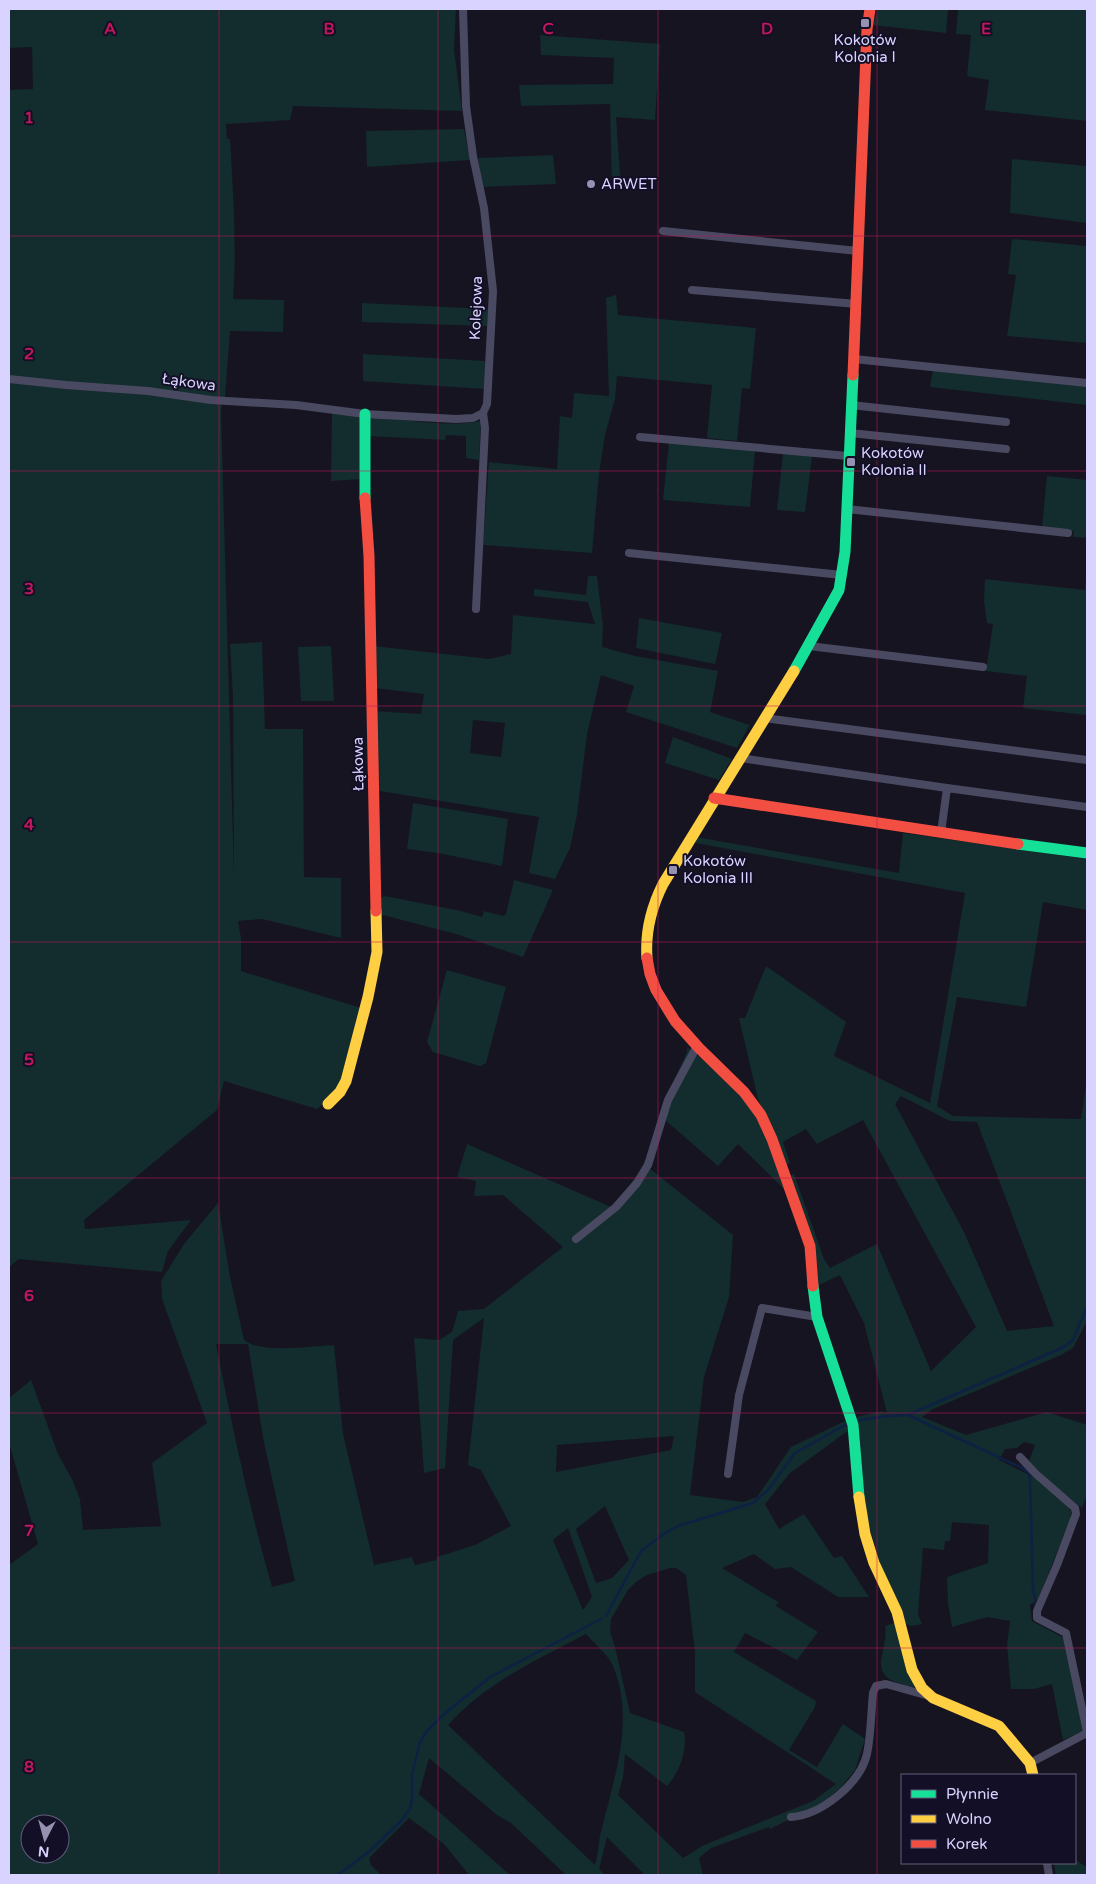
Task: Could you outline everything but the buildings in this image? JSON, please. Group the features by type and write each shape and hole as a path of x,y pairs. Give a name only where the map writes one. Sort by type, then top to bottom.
{"street":[{"name":"Kolejowa","path":"462,9 466,106 473,156 484,210 493,291 487,404 483,413 485,428 476,609"},
{"path":"870,9 867,29 847,509 842,575 839,590 809,646 677,858 659,892 649,920 645,946 648,968 653,984 671,1016 697,1046 742,1090 756,1106 764,1120 810,1246 817,1317 853,1424 859,1500 865,1534 874,1563 897,1612 912,1670 922,1688 933,1698"},
{"path":"663,231 858,251"},
{"path":"692,290 856,304"},
{"path":"854,359 1087,383"},
{"name":"Łąkowa","path":"9,379 66,386 148,391 211,400 296,405 365,414 456,420 477,417 483,413"},
{"path":"851,405 1006,422"},
{"name":"Łąkowa","path":"328,1104 340,1092 346,1081 368,997 377,952 369,556 364,481 365,414"},
{"path":"850,433 1006,449"},
{"path":"640,437 848,456"},
{"path":"847,509 1068,533"},
{"path":"629,553 842,575"},
{"path":"809,646 984,667"},
{"path":"764,718 1087,760"},
{"path":"740,758 1087,807"},
{"path":"941,833 947,788"},
{"path":"714,798 941,833 1087,853"},
{"path":"576,1239 616,1207 637,1183 648,1165 668,1100 697,1046"},
{"path":"728,1474 739,1395 762,1308 817,1317"},
{"path":"1020,1457 1036,1474 1075,1508 1076,1514 1057,1565 1036,1611 1037,1618 1066,1633 1087,1732 1030,1763"},
{"path":"791,1817 800,1817 833,1801 855,1776 866,1755 876,1686 886,1684 933,1698 999,1726 1030,1763 1033,1774"}],"green space":[{"path":"9,9 456,9 454,49 462,111 293,106 290,120 226,124 227,139 230,139 234,219 233,299 284,300 283,332 230,331 225,397 223,397 221,411 234,876 233,697 230,644 262,642 265,729 303,729 304,877 341,878 341,938 262,919 238,921 241,938 241,971 361,1008 341,1082 334,1095 317,1109 224,1081 217,1110 84,1220 85,1229 191,1220 168,1251 162,1272 19,1259 9,1267 9,90 33,89 32,47 9,48"},
{"path":"879,9 948,9 946,33 872,25"},
{"path":"958,9 1087,10 1087,121 985,110 989,80 967,76 971,35 956,34"},
{"path":"540,35 660,44 655,120 616,117 621,189 612,188 610,104 521,106 519,85 613,84 614,58 541,55"},
{"path":"464,129 470,160 367,167 366,131"},
{"path":"553,155 556,184 482,187 478,158"},
{"path":"1012,159 1087,166 1087,223 1010,213"},
{"path":"1012,239 1087,246 1087,343 1007,336 1016,275 1008,274"},
{"path":"616,295 618,315 756,328 750,389 742,388 737,441 707,438 712,385 617,376 615,399 605,435 599,473 592,553 483,545 489,462 557,469 560,416 572,418 574,393 609,396 606,298"},
{"path":"362,303 489,309 487,326 362,322"},
{"path":"363,354 485,361 485,389 363,381"},
{"path":"933,370 1087,385 1087,405 930,387"},
{"path":"332,414 357,415 361,419 361,479 331,481"},
{"path":"373,417 455,424 481,421 479,460 466,458 466,436 446,435 445,440 369,436 368,421"},
{"path":"669,443 755,451 750,507 663,500"},
{"path":"783,453 812,456 805,512 777,510"},
{"path":"1047,476 1087,480 1087,538 1073,537 1074,531 1042,527"},
{"path":"1087,568 1087,715 1023,708 1027,676 986,671 993,624 987,623 984,601 985,579 1085,590"},
{"path":"588,576 597,576 603,626 602,647 635,656 718,671 710,712 750,725 737,748 626,712 634,686 601,675 587,734 577,815 570,848 555,879 529,873 539,817 380,791 376,788 373,711 421,714 424,694 374,688 373,646 489,659 511,654 513,615 595,624 588,602 534,596 534,589 586,595","holes":["473,720 505,723 501,757 470,753"]},
{"path":"639,618 722,633 715,664 636,648"},
{"path":"331,646 334,701 301,701 298,647"},
{"path":"673,737 732,759 719,780 665,763"},
{"path":"413,803 508,819 502,866 438,853 407,849"},
{"path":"903,833 1087,859 1087,910 1043,902 1026,1007 957,997 937,1106 953,1116 1081,1119 1087,1078 1087,1321 1073,1348 1061,1355 933,1409 922,1417 966,1435 1047,1412 1087,1425 1087,1495 1082,1508 1050,1482 1029,1461 1035,1445 1024,1442 1017,1448 1005,1449 999,1460 1032,1476 1066,1504 1071,1511 1070,1521 1038,1599 1030,1605 1032,1621 1064,1638 1083,1731 1063,1740 1052,1684 1034,1689 1011,1689 1007,1646 1010,1621 987,1617 952,1627 948,1603 947,1577 988,1563 989,1525 952,1522 950,1541 945,1541 944,1550 923,1548 918,1614 922,1624 911,1626 906,1624 885,1579 865,1512 859,1425 856,1417 882,1411 887,1413 864,1323 840,1275 817,1286 789,1176 794,1174 824,1259 830,1268 877,1244 931,1371 976,1327 863,1120 817,1144 806,1129 783,1142 790,1163 785,1166 758,1099 739,1018 745,1018 766,966 846,1022 834,1056 930,1103 965,893 696,843 696,837 899,873","holes":["901,1096 950,1121 977,1122 1054,1326 1007,1331 964,1232 895,1104"]},
{"path":"514,880 553,890 523,957 456,934 379,914 378,899 385,896 482,917 484,911 503,916 506,914"},
{"path":"447,970 506,987 486,1063 480,1066 433,1052 427,1042"},
{"path":"687,1047 718,1072 755,1113 761,1124 784,1189 738,1144 718,1166 664,1119 649,1168 733,1235 729,1297 704,1377 690,1495 743,1502 757,1497 791,1447 845,1421 849,1430 790,1473 765,1504 779,1529 804,1514 834,1558 842,1556 869,1597 838,1597 791,1567 775,1569 754,1554 722,1568 778,1602 776,1606 818,1632 797,1660 745,1633 734,1652 816,1701 815,1707 789,1750 817,1767 843,1724 865,1739 855,1770 842,1786 823,1804 795,1815 770,1829 769,1827 711,1848 699,1858 703,1875 645,1875 607,1837 599,1869 605,1875 566,1875 511,1823 497,1815 429,1758 419,1794 510,1875 469,1875 444,1844 409,1818 369,1858 371,1865 381,1875 9,1875 9,1565 38,1544 9,1443 9,1398 31,1380 58,1454 73,1481 80,1499 83,1530 161,1526 152,1463 207,1423 162,1299 161,1281 184,1244 218,1203 230,1277 244,1340 262,1347 274,1348 334,1345 343,1434 374,1565 412,1557 415,1565 437,1560 437,1557 475,1545 511,1526 481,1470 468,1465 484,1318 453,1340 445,1468 424,1473 414,1338 439,1340 452,1332 458,1311 484,1309 563,1247 503,1195 474,1196 476,1181 457,1177 467,1144 611,1207 639,1172 648,1155 661,1109 687,1052","holes":["216,1344 248,1344 264,1443 295,1581 272,1587 248,1497","674,1436 671,1450 556,1472 557,1445","605,1506 629,1560 612,1578 596,1583 576,1529","568,1528 592,1597 583,1610 553,1540","670,1568 676,1568 686,1575 695,1653 695,1692 836,1784 813,1801 704,1845 683,1858 618,1795 623,1778 625,1754 667,1786 679,1768 684,1754 684,1732 630,1713 610,1631 611,1619 628,1590 647,1575","586,1634 605,1654 613,1666 619,1686 623,1727 617,1767 595,1865 448,1725 495,1684"]},
{"path":"897,1622 915,1686 913,1688 889,1678 883,1673 881,1666 885,1626"},
{"path":"1076,1861 1087,1867 1087,1875 1056,1875 1054,1864 1076,1864"}],"waterway":[{"path":"859,1420 908,1415 1064,1347 1073,1340 1087,1307"},
{"path":"908,1415 1029,1473 1033,1588 1036,1607"},
{"path":"606,1616 641,1551 678,1526 753,1503 768,1490 795,1453 847,1424"},
{"path":"338,1875 371,1850 401,1821 410,1809 412,1775 420,1742 427,1731 444,1714 490,1677 601,1619"}],"traffic: fast":[{"path":"794,671 839,590 845,552 853,375"},
{"path":"365,414 365,498"},
{"path":"1018,844 1087,853"},
{"path":"813,1286 817,1317 853,1425 859,1497"}],"traffic: slow":[{"path":"647,958 647,938 650,920 663,884 794,671"},
{"path":"328,1104 340,1092 346,1081 368,997 377,952 376,911"},
{"path":"859,1497 865,1534 874,1563 897,1612 912,1670 922,1688 933,1698 999,1726 1030,1763 1033,1774"}],"traffic: jam":[{"path":"853,375 867,29 870,9"},
{"path":"365,498 369,556 376,911"},
{"path":"714,798 1018,844"},
{"path":"647,958 656,990 675,1021 699,1048 744,1092 761,1115 772,1139 810,1246 813,1286"}],"place":[{"name":"Kokotów Kolonia I","path":"865,23"},
{"name":"ARWET","path":"591,184"},
{"name":"Kokotów Kolonia II","path":"851,462"},
{"name":"Kokotów Kolonia III","path":"673,870"}]}
